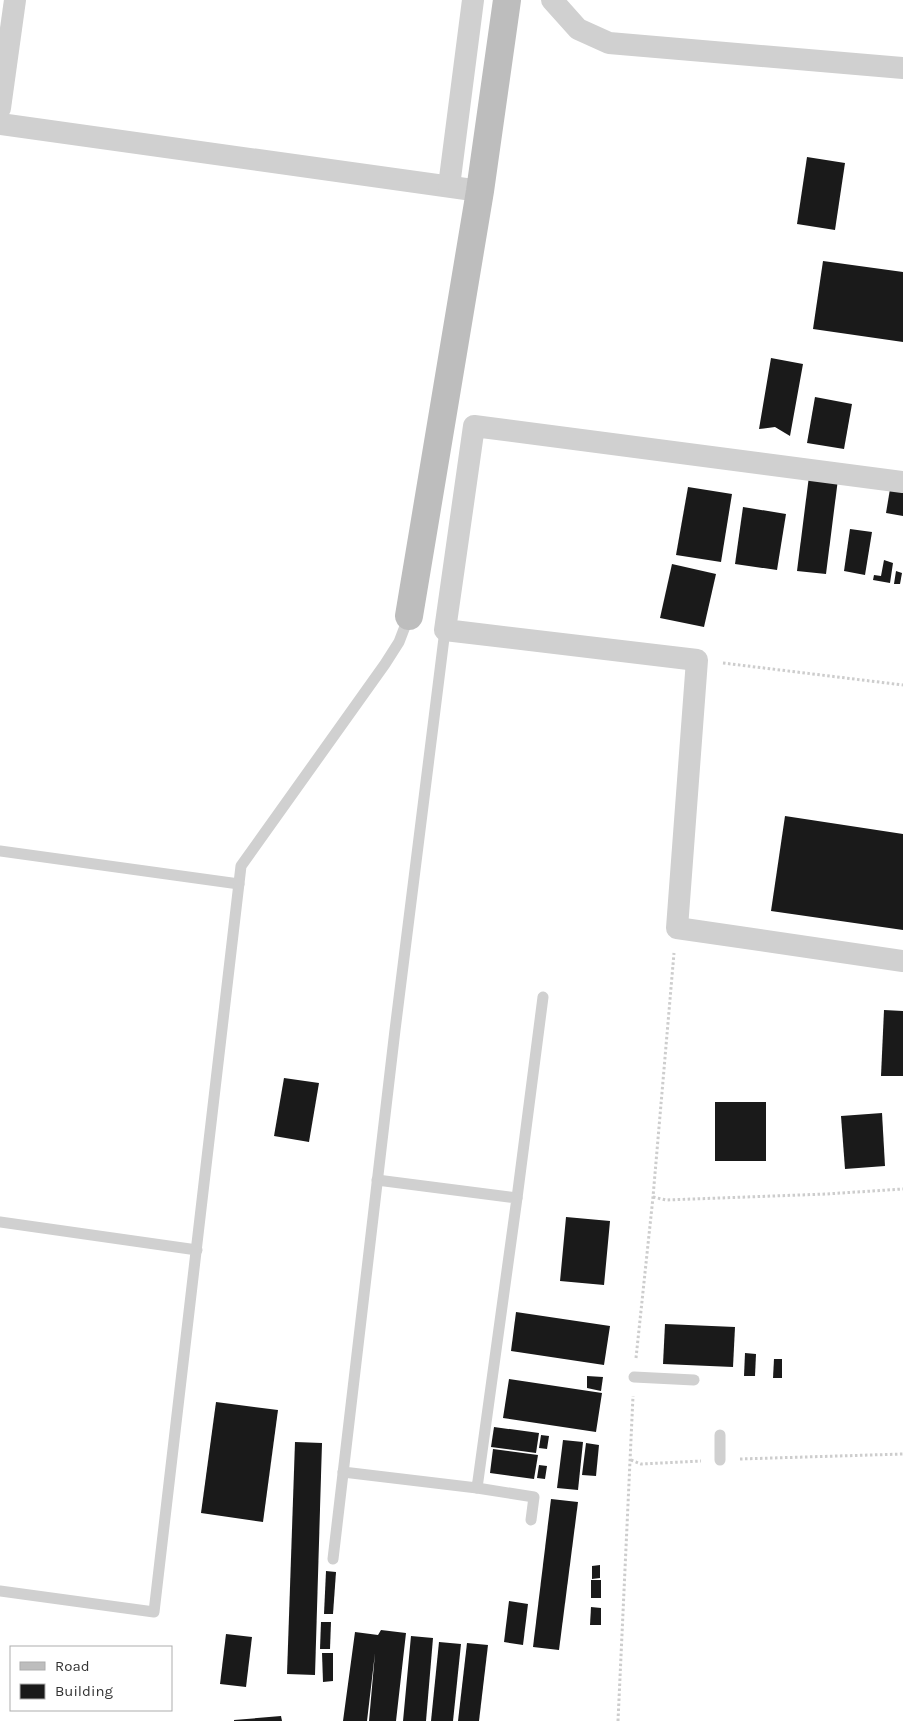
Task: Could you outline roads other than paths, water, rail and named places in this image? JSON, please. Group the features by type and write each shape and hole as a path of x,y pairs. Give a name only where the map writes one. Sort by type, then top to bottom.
{"street":[{"path":"0,108 14,0"},
{"path":"449,186 473,0"},
{"path":"409,616 480,190 508,0"},
{"path":"552,0 578,29 609,42 903,68"},
{"path":"0,124 480,190"},
{"path":"903,482 474,426 445,630 697,660 677,928 903,961"}],"lane":[{"path":"0,1591 154,1612 241,866 385,664 399,642 409,616"},
{"path":"333,1559 377,1180 445,630"},
{"path":"0,851 239,884"},
{"path":"477,1488 543,997"},
{"path":"377,1180 517,1198"},
{"path":"0,1222 196,1250"},
{"path":"634,1377 694,1380"},
{"path":"720,1435 720,1460"},
{"path":"343,1472 534,1496 531,1520"}]}
